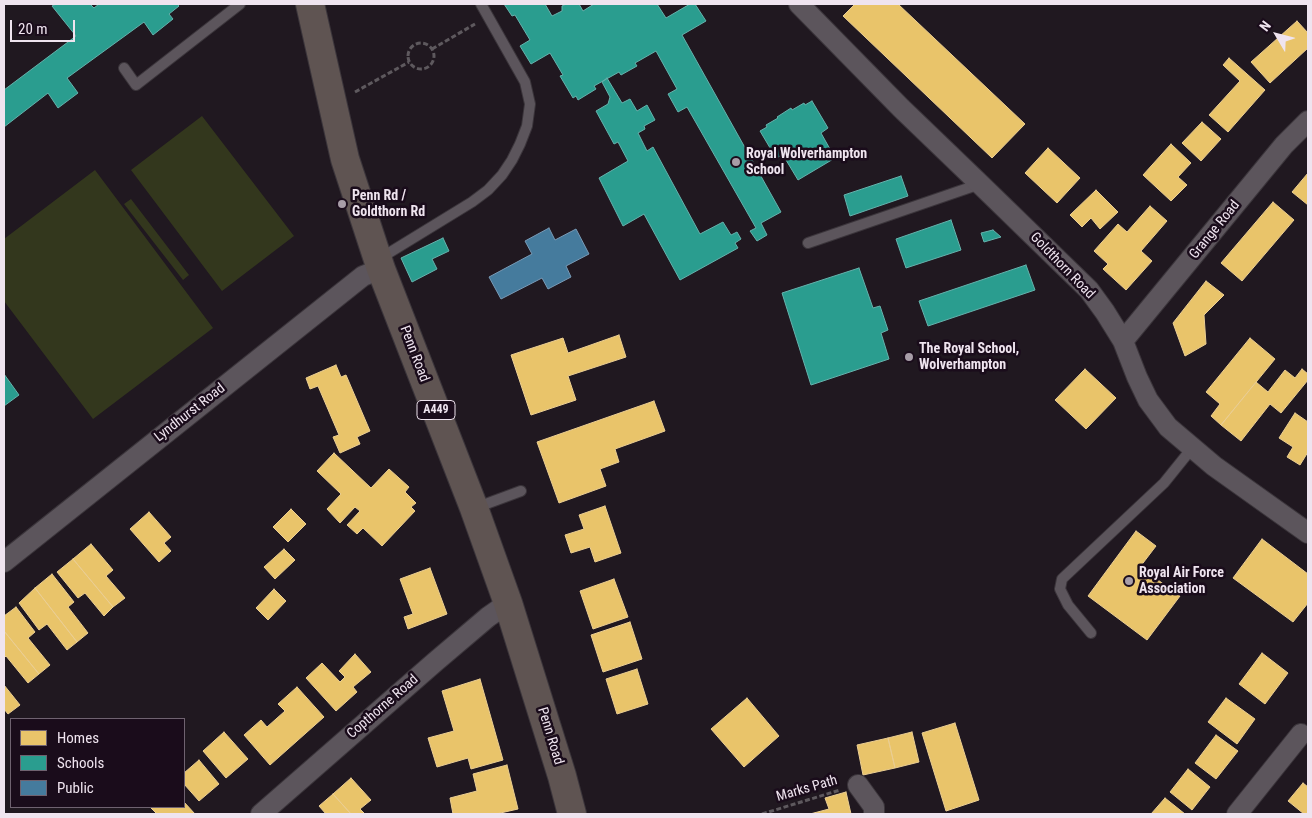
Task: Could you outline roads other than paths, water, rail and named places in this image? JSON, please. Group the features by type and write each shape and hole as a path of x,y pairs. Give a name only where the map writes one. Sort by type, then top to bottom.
{"highway":[{"name":"Penn Road","path":"310,4 345,159 379,264 474,508 508,603 560,767 572,814"}],"street":[{"name":"Goldthorn Road","path":"799,4 900,108 1089,290 1123,341 1148,400 1168,427 1214,466 1308,534"},
{"name":"Grange Road","path":"1123,341 1284,145 1308,121"},
{"name":"Lyndhurst Road","path":"4,562 379,264"},
{"name":"Copthorne Road","path":"261,814 435,662 488,617 508,603"},
{"path":"1237,814 1302,734"},
{"path":"858,785 874,807 874,814"}],"lane":[{"path":"124,68 136,85 240,4"},
{"path":"379,264 488,190 512,160 520,144 527,126 530,104 525,82 481,4"},
{"path":"808,243 980,184"},
{"path":"1091,633 1068,604 1060,589 1062,580 1164,484 1193,447"},
{"path":"474,508 521,491"}],"place":[{"name":"Royal Wolverhampton School","path":"736,162"},
{"name":"Penn Rd / Goldthorn Rd","path":"342,204"},
{"name":"The Royal School, Wolverhampton","path":"909,357"},
{"name":"Royal Air Force Association","path":"1129,581"}]}
